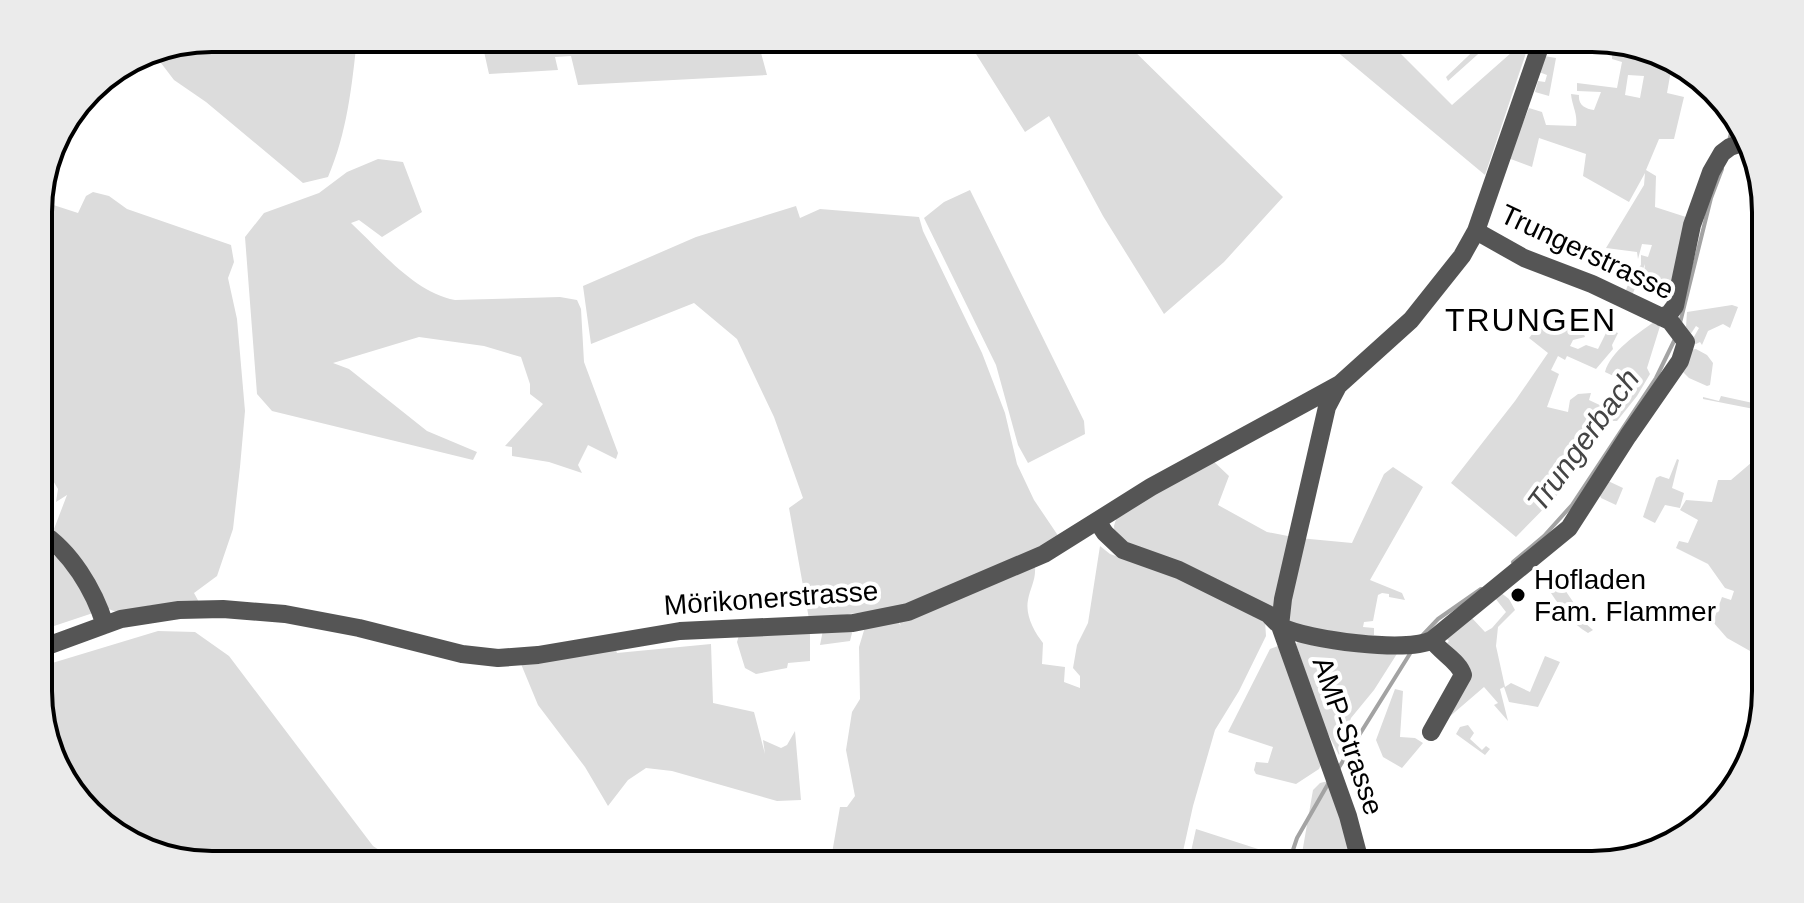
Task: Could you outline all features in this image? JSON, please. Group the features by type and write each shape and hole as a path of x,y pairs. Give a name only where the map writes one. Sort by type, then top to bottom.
{"street":[{"name":"Mörikonerstrasse","path":"52,644 121,619 169,611 223,609 261,611 359,628 462,654 512,658 680,631 868,621 924,606 1024,564 1183,468 1340,384 1411,320 1462,256 1476,231 1535,52"},
{"path":"1666,319 1675,306 1692,225 1711,172 1722,153 1737,145"},
{"name":"Trungerstrasse","path":"1422,643 1569,528 1680,361 1686,347 1685,338 1666,319 1592,284 1524,258 1476,231"},
{"name":"AMP-Strasse","path":"1340,384 1327,407 1283,599 1280,626 1348,816 1357,851"},
{"path":"1097,521 1123,550 1179,570 1268,614 1280,626 1300,634 1333,641 1422,643 1462,673 1442,727"},
{"path":"52,543 86,582 105,625"}],"shaded area":[{"path":"355,52 344,126 328,177 303,183 206,102 174,80 159,61 191,53"},
{"path":"484,52 761,52 767,75 578,85 571,56 555,57 558,70 489,74"},
{"path":"975,52 1135,52 1283,197 1224,262 1164,314 1103,216 1049,116 1025,132"},
{"path":"1337,52 1399,52 1452,105 1512,52 1526,52 1485,175"},
{"path":"1472,52 1480,52 1448,81 1446,77"},
{"path":"1613,53 1663,68 1671,73 1667,93 1684,97 1674,139 1659,139 1646,170 1656,176 1655,207 1686,217 1675,282 1644,273 1645,264 1631,298 1626,290 1631,276 1641,265 1641,255 1648,257 1652,245 1642,244 1638,259 1637,252 1606,248 1644,185 1645,173 1629,202 1583,176 1586,154 1539,138 1532,167 1508,158 1529,108 1542,112 1546,125 1576,126 1571,94 1579,95 1583,106 1594,110 1601,92 1577,91 1577,83 1617,88 1622,62 1612,59","holes":["1628,75 1644,76 1640,98 1625,95"]},
{"path":"1544,56 1556,58 1549,96 1535,92 1538,81 1545,82 1547,75 1539,72"},
{"path":"378,159 403,162 422,212 382,237 359,220 351,223 412,280 440,296 455,300 560,297 577,300 581,309 584,362 618,453 616,459 588,445 578,465 582,473 549,462 512,456 512,447 505,446 543,404 530,394 521,357 484,346 419,337 333,363 349,369 427,431 477,452 473,460 272,411 257,394 245,237 264,213 319,193 347,172"},
{"path":"970,190 1084,421 1085,434 1028,463 1018,445 996,365 924,218 944,202"},
{"path":"93,192 109,196 127,209 231,245 234,262 228,278 237,319 245,411 233,529 217,576 194,593 200,604 152,605 119,613 106,608 60,545 54,529 67,495 56,502 58,489 52,479 52,205 78,213 86,196"},
{"path":"796,206 800,218 820,209 919,217 982,353 1005,413 1017,464 1034,500 1059,537 1044,547 905,607 809,619 789,508 803,498 774,417 737,339 694,303 591,344 583,286 696,237"},
{"path":"1732,305 1738,307 1730,328 1723,324 1708,331 1702,345 1691,342 1699,328 1696,326 1690,335 1686,327 1687,312"},
{"path":"1553,317 1557,318 1556,321 1564,318 1580,324 1585,337 1573,340 1570,346 1578,349 1586,345 1598,349 1608,329 1618,333 1613,349 1596,369 1567,356 1565,360 1558,356 1551,370 1559,374 1547,407 1568,412 1570,400 1578,394 1591,393 1589,400 1606,408 1618,378 1605,372 1608,364 1625,344 1654,322 1661,323 1647,368 1650,374 1637,396 1617,421 1603,421 1562,490 1516,537 1451,483 1548,353 1529,338"},
{"path":"1696,349 1713,363 1710,385 1689,378 1682,371 1689,350"},
{"path":"1721,396 1752,403 1752,409 1703,399 1703,397 1719,401"},
{"path":"1211,459 1229,476 1218,505 1267,532 1293,537 1274,609 1115,540 1117,516"},
{"path":"1677,459 1672,488 1684,493 1680,508 1665,505 1655,523 1643,517 1656,478 1669,479"},
{"path":"1752,462 1752,652 1727,638 1713,622 1722,597 1731,600 1734,591 1725,588 1708,564 1676,548 1679,541 1688,543 1698,520 1680,510 1686,500 1712,502 1718,480 1731,480"},
{"path":"1393,467 1423,487 1370,580 1402,593 1405,600 1389,597 1389,594 1378,595 1373,621 1364,622 1363,627 1374,628 1374,635 1335,636 1290,624 1284,611 1299,538 1352,543 1384,474"},
{"path":"1606,480 1623,488 1616,505 1601,498 1599,493"},
{"path":"1100,546 1110,554 1184,579 1265,621 1266,636 1239,691 1215,730 1183,851 832,851 840,807 847,807 855,796 846,750 852,712 860,699 859,647 865,627 898,622 901,626 898,619 1035,567 1028,612 1043,643 1042,664 1065,667 1064,682 1080,688 1080,676 1073,668 1077,645 1088,623"},
{"path":"52,554 76,578 87,595 93,613 52,627"},
{"path":"1554,587 1565,590 1580,612 1577,616 1593,630 1588,633 1567,615 1551,593"},
{"path":"1500,592 1509,599 1515,610 1498,627 1496,646 1505,687 1511,683 1530,692 1545,656 1560,662 1538,707 1509,702 1504,687 1500,689 1508,721 1484,687 1448,718 1465,682 1443,648 1449,641 1445,637 1471,617 1485,632 1492,628 1506,612 1495,598"},
{"path":"850,629 850,641 820,645 823,630"},
{"path":"158,631 195,632 229,656 373,846 381,851 201,851 160,843 141,835 106,811 73,771 57,733 53,712 52,663"},
{"path":"740,632 810,632 810,661 788,663 787,668 756,674 745,668 737,642"},
{"path":"1299,640 1400,649 1374,690 1351,718 1339,755 1323,724 1296,644"},
{"path":"711,644 713,703 754,712 765,754 763,740 781,748 787,745 795,731 801,800 777,801 672,771 646,768 628,780 608,806 585,767 538,705 521,664 614,645 617,653"},
{"path":"1278,646 1323,760 1319,769 1296,784 1256,774 1256,762 1268,763 1273,747 1228,732 1270,649"},
{"path":"1395,689 1403,691 1400,737 1415,738 1423,743 1402,768 1383,757 1376,740"},
{"path":"1468,725 1474,733 1470,739 1482,750 1486,746 1490,749 1485,755 1456,734 1460,727"},
{"path":"1332,780 1350,851 1302,851 1313,790 1320,783"},
{"path":"1196,829 1264,851 1191,851"}],"waterway":[{"name":"Trungerbach","path":"1729,141 1731,132"},
{"name":"Trungerbach","path":"1680,323 1711,198 1722,169"},
{"name":"Trungerbach","path":"1513,562 1544,536 1572,505 1656,378 1675,339"},
{"name":"Trungerbach","path":"1420,638 1438,619 1481,589"},
{"name":"Trungerbach","path":"1338,769 1411,652"},
{"name":"Trungerbach","path":"1293,851 1328,784"}],"place":[{"name":"Hofladen Fam. Flammer","path":"1518,595"}],"district":[{"name":"TRUNGEN","path":"1531,320"}]}
